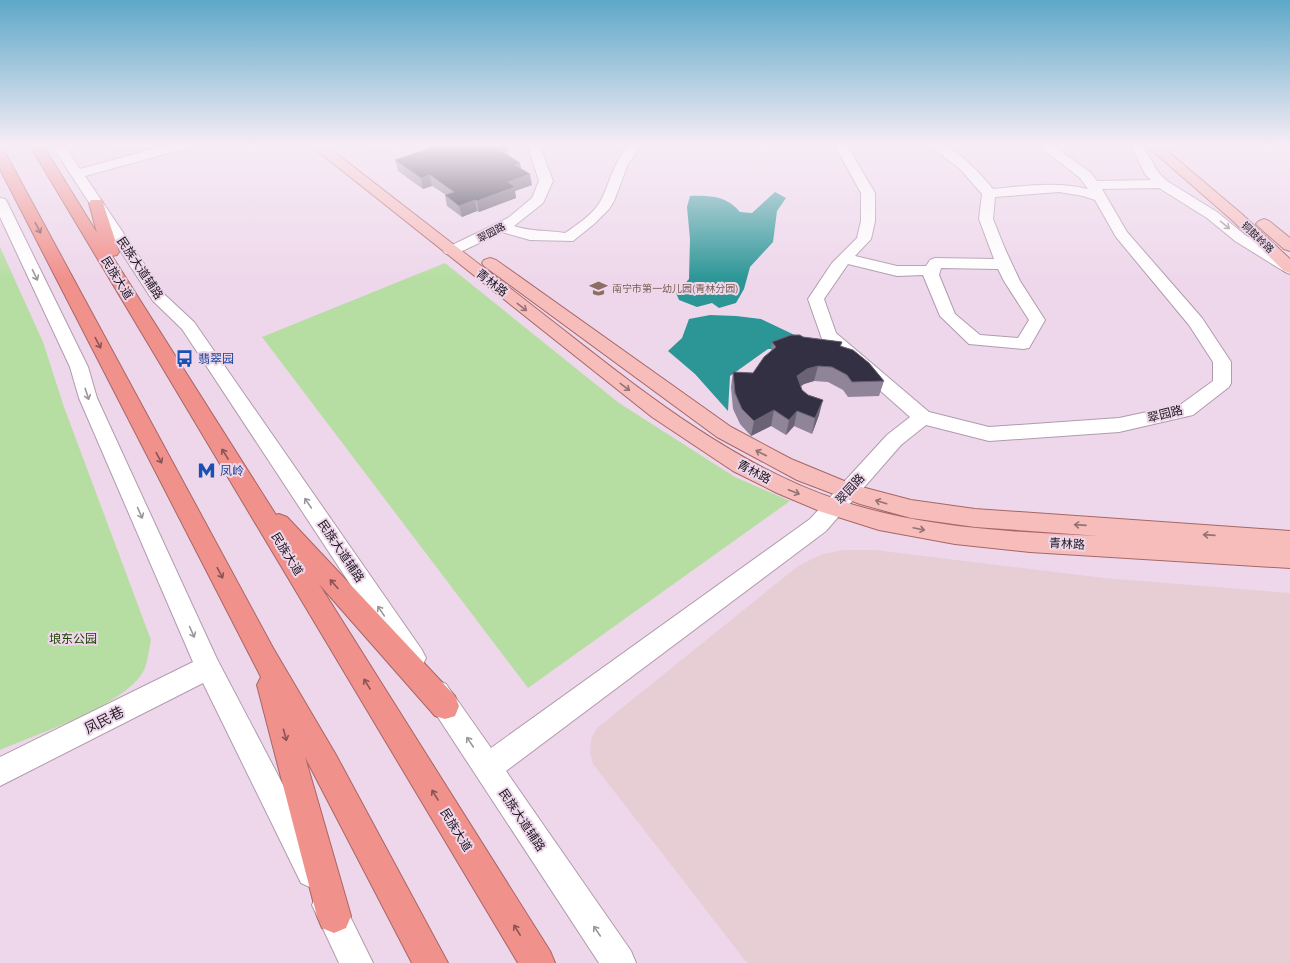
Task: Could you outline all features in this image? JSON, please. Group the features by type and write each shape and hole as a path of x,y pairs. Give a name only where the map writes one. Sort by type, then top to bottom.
{"highway":[{"path":"17,189 264,657 326,765 431,963"},
{"name":"民族大道","path":"63,189 538,963"},
{"path":"96,203 120,282"},
{"path":"244,484 445,706"},
{"path":"264,657 334,916"}],"main road":[{"name":"青林路","path":"377,189 458,248"},
{"name":"青林路","path":"386,189 611,376 696,438 733,461 784,488 841,499 878,520 940,534 987,540 1236,545 1290,541"},
{"name":"铜鼓岭路","path":"1204,189 1238,218 1290,269"},
{"name":"铜鼓岭路","path":"1224,189 1290,246"},
{"path":"1236,545 1290,532"},
{"name":"青林路","path":"1236,545 1290,558"},
{"path":"1236,545 1290,568"}],"street":[{"name":"民族大道辅路","path":"87,189 159,298 188,326 619,963"},
{"name":"翠园路","path":"458,248 513,221 538,200 543,189"},
{"path":"501,226 530,236 549,235 568,238 581,230 606,203 612,189"},
{"path":"866,189 868,193 868,221 864,239 837,266 816,298 828,336 923,417"},
{"path":"986,189 989,194 986,219 1012,280 1037,320 1023,344 975,340 948,316 931,275 935,263 1004,264"},
{"path":"989,194 1035,189"},
{"path":"1056,189 1085,191 1088,189"},
{"name":"翠园路","path":"487,768 818,525 894,440 923,417 989,434 1119,425 1186,410 1222,382 1222,362 1196,322 1121,234 1095,189"},
{"path":"1170,189 1212,215 1240,238 1290,269"},
{"path":"0,202 79,367 88,398 208,667 334,916 356,963"},
{"path":"844,258 896,271 933,270"},
{"name":"凤民巷","path":"0,772 208,667"}],"shaded area":[{"path":"775,192 786,198 777,211 773,242 750,267 744,289 736,303 719,308 712,303 697,307 679,300 676,293 689,279 690,239 687,207 690,196 711,196 730,203 740,212 752,213"},
{"path":"710,315 761,319 822,348 768,349 730,376 728,411 695,374 668,351 682,338 689,319"},
{"path":"842,550 875,550 1104,578 1290,593 1290,963 747,963 593,764 590,753 591,739 597,728 798,566 820,555"}],"green space":[{"name":"埌东公园","path":"0,247 43,342 64,407 151,640 145,668 136,681 121,694 102,706 58,727 0,750"},
{"path":"445,263 619,403 735,477 790,501 528,688 262,337"}],"building":[{"path":"450,189 510,189 459,206 445,195 454,192"},
{"path":"791,335 800,335 803,337 842,342 840,346 853,350 869,363 884,381 852,382 847,375 832,367 818,366 807,369 797,376 802,390 808,395 823,400 815,418 797,411 789,420 774,410 754,421 742,409 735,393 733,372 753,373 764,357 776,347 772,342"}],"place":[{"name":"南宁市第一幼儿园(青林分园)","path":"599,288"},
{"name":"翡翠园","path":"185,359"},
{"name":"凤岭","path":"207,471"}]}
